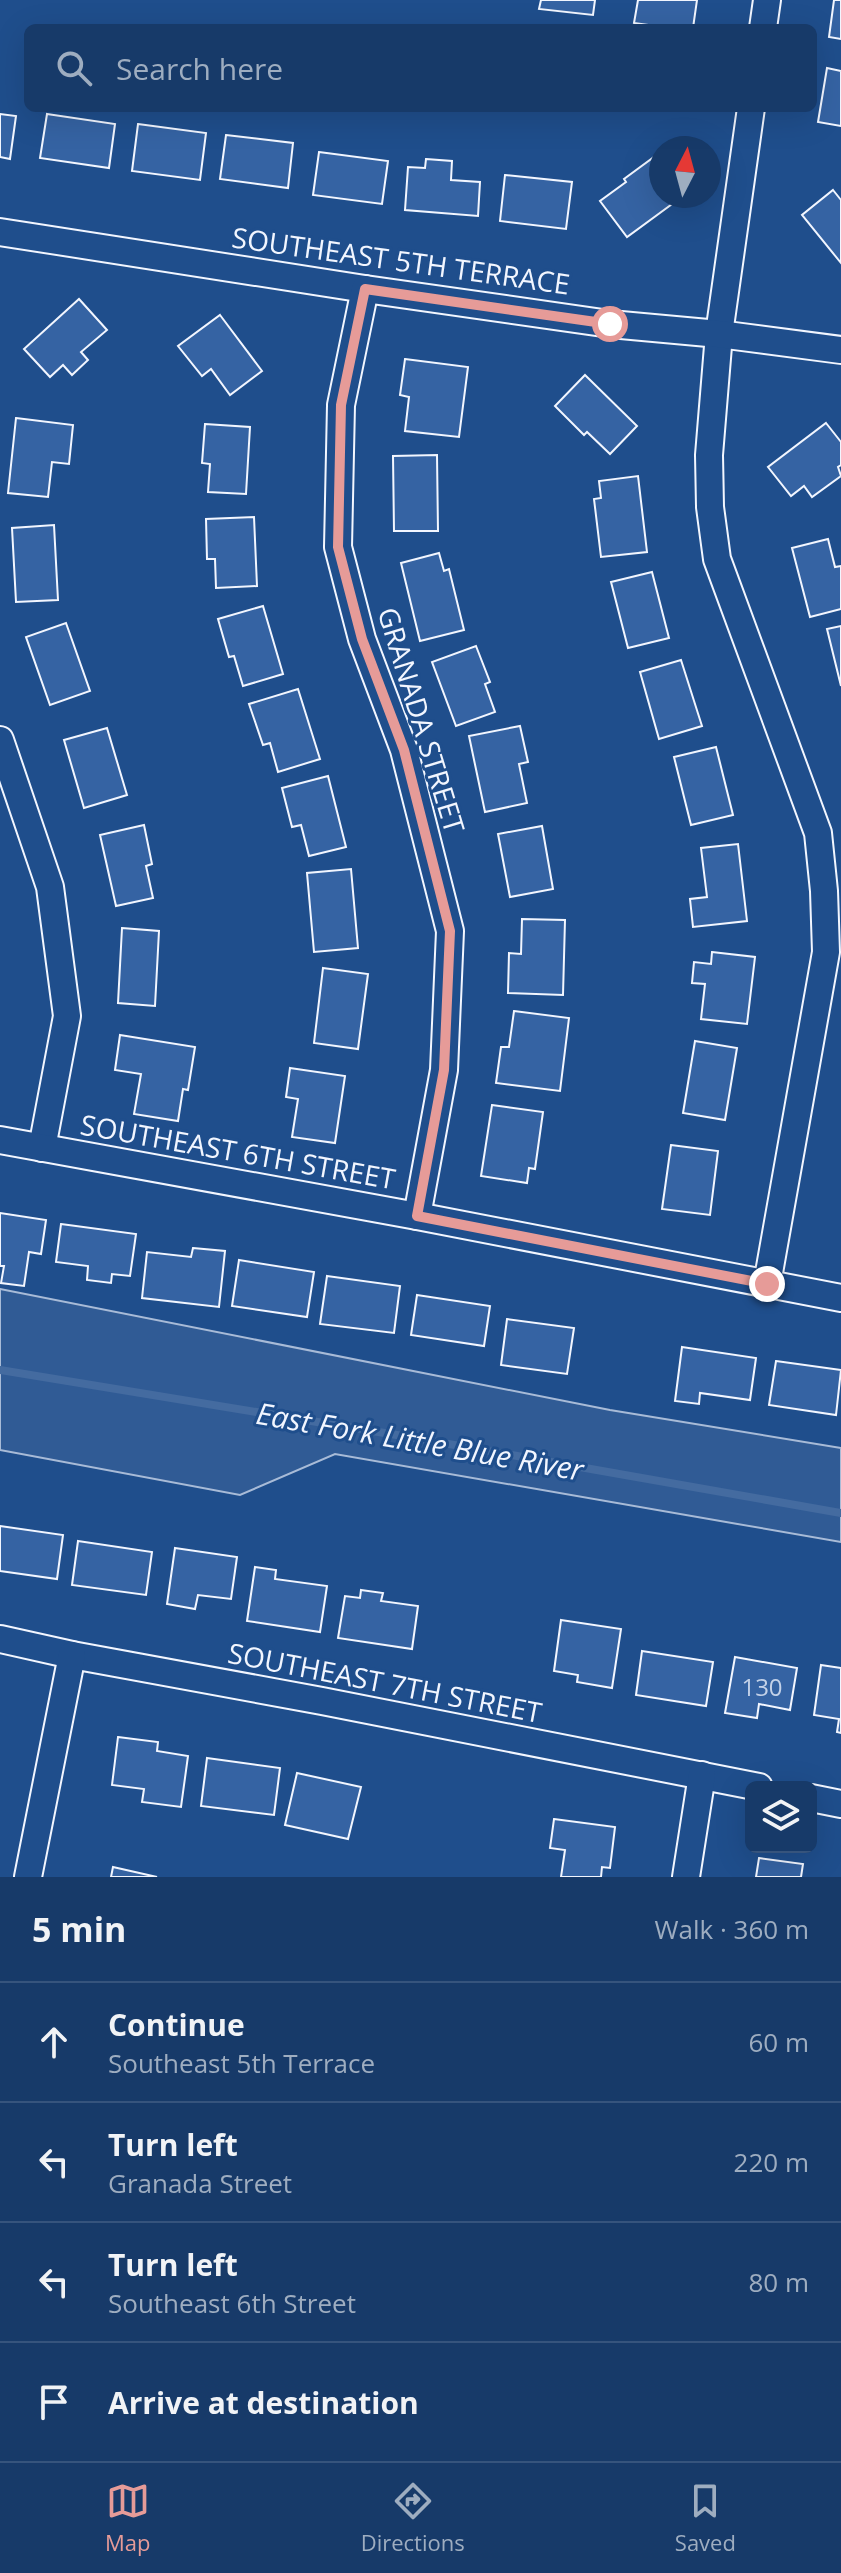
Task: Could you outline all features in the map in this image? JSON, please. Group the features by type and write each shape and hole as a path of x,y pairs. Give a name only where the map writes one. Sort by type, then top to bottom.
{"street":[{"path":"764,24 767,0"},
{"path":"750,112 719,334 709,455 710,507 717,559 818,833 826,952 767,1284"},
{"name":"SOUTHEAST 5TH TERRACE","path":"0,232 610,324 841,350"},
{"name":"GRANADA STREET","path":"365,289 341,405 338,547 362,639 404,750 450,931 444,1070 417,1216"},
{"path":"0,740 50,887 67,1016 42,1148"},
{"name":"SOUTHEAST 6TH STREET","path":"0,1140 841,1298"},
{"name":"SOUTHEAST 7TH STREET","path":"0,1639 745,1784"},
{"path":"28,1877 72,1655"},
{"path":"686,1877 702,1775"},
{"path":"817,1799 841,1804"}],"shaded area":[{"path":"0,1289 610,1410 841,1448 841,1542 335,1454 240,1495 0,1450"}],"building":[{"path":"541,0 595,0 593,15 539,9"},
{"path":"638,0 697,0 694,24 634,23"},
{"path":"834,0 841,0 841,39 829,37"},
{"path":"827,68 841,71 841,126 818,122"},
{"path":"0,114 16,116 10,159 0,157"},
{"path":"47,114 115,124 109,168 40,158"},
{"path":"138,124 206,133 200,180 132,171"},
{"path":"226,135 293,143 288,188 220,179"},
{"path":"319,152 388,161 382,204 313,195"},
{"path":"426,159 452,161 451,180 480,182 478,216 405,210 408,167 425,168"},
{"path":"649,161 649,208 667,208 627,237 600,201 626,182 624,179"},
{"path":"505,175 572,182 566,229 500,221"},
{"path":"833,190 841,200 841,263 802,215"},
{"path":"79,299 107,330 81,352 88,360 72,375 63,365 50,377 24,349"},
{"path":"220,315 262,371 230,395 211,369 202,376 178,346"},
{"path":"405,359 468,367 459,437 405,431 409,397 400,395"},
{"path":"585,375 637,426 610,454 587,432 584,435 555,406"},
{"path":"16,418 73,425 69,464 52,462 48,497 8,493"},
{"path":"826,423 841,442 841,465 838,467 841,476 812,497 804,486 791,496 768,467"},
{"path":"205,424 250,427 246,494 208,492 210,464 202,463"},
{"path":"437,455 438,531 394,531 393,456"},
{"path":"638,476 647,552 601,557 594,499 601,498 599,481"},
{"path":"254,517 257,586 216,588 215,559 207,559 206,519"},
{"path":"54,525 58,600 16,602 12,528"},
{"path":"828,539 835,567 841,566 841,609 810,617 792,548"},
{"path":"439,553 444,571 449,569 464,630 420,641 401,563"},
{"path":"652,572 669,638 628,648 611,582"},
{"path":"263,606 283,674 243,686 234,656 229,657 218,619"},
{"path":"66,623 90,691 50,705 26,637"},
{"path":"841,626 841,686 827,629"},
{"path":"476,646 490,682 485,684 495,712 456,726 432,662"},
{"path":"681,660 702,726 659,739 640,672"},
{"path":"298,689 320,759 278,772 270,743 263,745 249,704"},
{"path":"520,726 528,762 519,764 527,803 485,812 469,736"},
{"path":"107,728 127,795 84,808 64,740"},
{"path":"716,747 733,815 691,825 674,757"},
{"path":"328,776 346,847 309,856 301,825 292,827 282,788"},
{"path":"144,825 152,864 146,866 153,898 116,906 100,835"},
{"path":"542,826 553,889 510,897 498,834"},
{"path":"738,844 747,921 693,927 690,899 707,897 701,848"},
{"path":"351,869 358,948 314,952 307,873"},
{"path":"522,919 565,920 563,995 508,993 509,953 521,954"},
{"path":"122,928 159,931 155,1006 118,1003"},
{"path":"712,952 755,957 747,1024 701,1019 705,984 692,983 694,962 711,964"},
{"path":"323,968 368,974 358,1049 314,1043"},
{"path":"514,1011 569,1018 560,1091 496,1083 501,1047 509,1047"},
{"path":"120,1035 195,1047 188,1090 183,1089 178,1121 134,1114 141,1074 115,1070"},
{"path":"695,1041 737,1048 725,1120 683,1113"},
{"path":"290,1068 345,1076 335,1143 292,1137 298,1099 286,1097"},
{"path":"492,1105 543,1112 535,1169 529,1168 527,1183 481,1176"},
{"path":"671,1145 718,1151 710,1215 662,1209"},
{"path":"0,1213 46,1220 41,1254 29,1252 24,1286 1,1283 4,1266 0,1266"},
{"path":"61,1224 136,1234 130,1276 112,1274 111,1283 87,1280 88,1266 56,1262"},
{"path":"193,1248 225,1251 219,1307 142,1298 147,1252 191,1257"},
{"path":"239,1260 314,1272 307,1317 232,1306"},
{"path":"327,1276 400,1286 394,1333 320,1324"},
{"path":"417,1295 490,1306 484,1346 411,1335"},
{"path":"507,1319 574,1328 567,1374 501,1365"},
{"path":"682,1347 756,1358 750,1400 700,1393 699,1404 675,1401"},
{"path":"776,1361 841,1370 836,1415 769,1405"},
{"path":"0,1526 63,1535 57,1579 0,1571"},
{"path":"78,1541 152,1552 146,1595 72,1585"},
{"path":"175,1548 237,1557 231,1599 198,1595 195,1609 167,1604"},
{"path":"255,1567 276,1570 275,1579 327,1586 320,1632 247,1621"},
{"path":"361,1590 383,1593 381,1601 418,1606 412,1649 338,1638 345,1596 360,1598"},
{"path":"561,1620 621,1629 612,1688 577,1682 578,1675 554,1671"},
{"path":"642,1651 713,1662 706,1706 636,1695"},
{"path":"735,1657 797,1668 790,1710 759,1704 757,1718 725,1713"},
{"path":"821,1665 841,1668 841,1733 837,1732 839,1719 814,1715"},
{"path":"118,1737 158,1742 157,1751 188,1756 181,1807 142,1802 144,1789 112,1785"},
{"path":"207,1758 280,1768 274,1815 201,1806"},
{"path":"297,1773 361,1787 348,1839 285,1825"},
{"path":"554,1819 615,1827 610,1868 602,1867 601,1877 561,1877 565,1850 550,1848"},
{"path":"759,1858 803,1864 801,1877 756,1877"},
{"path":"113,1867 157,1877 111,1877"}],"waterway":[{"name":"East Fork Little Blue River","path":"0,1370 409,1437 841,1513"}],"route":[{"path":"610,324 365,289 341,405 338,547 362,639 404,750 450,931 444,1070 417,1216 767,1284"}]}
